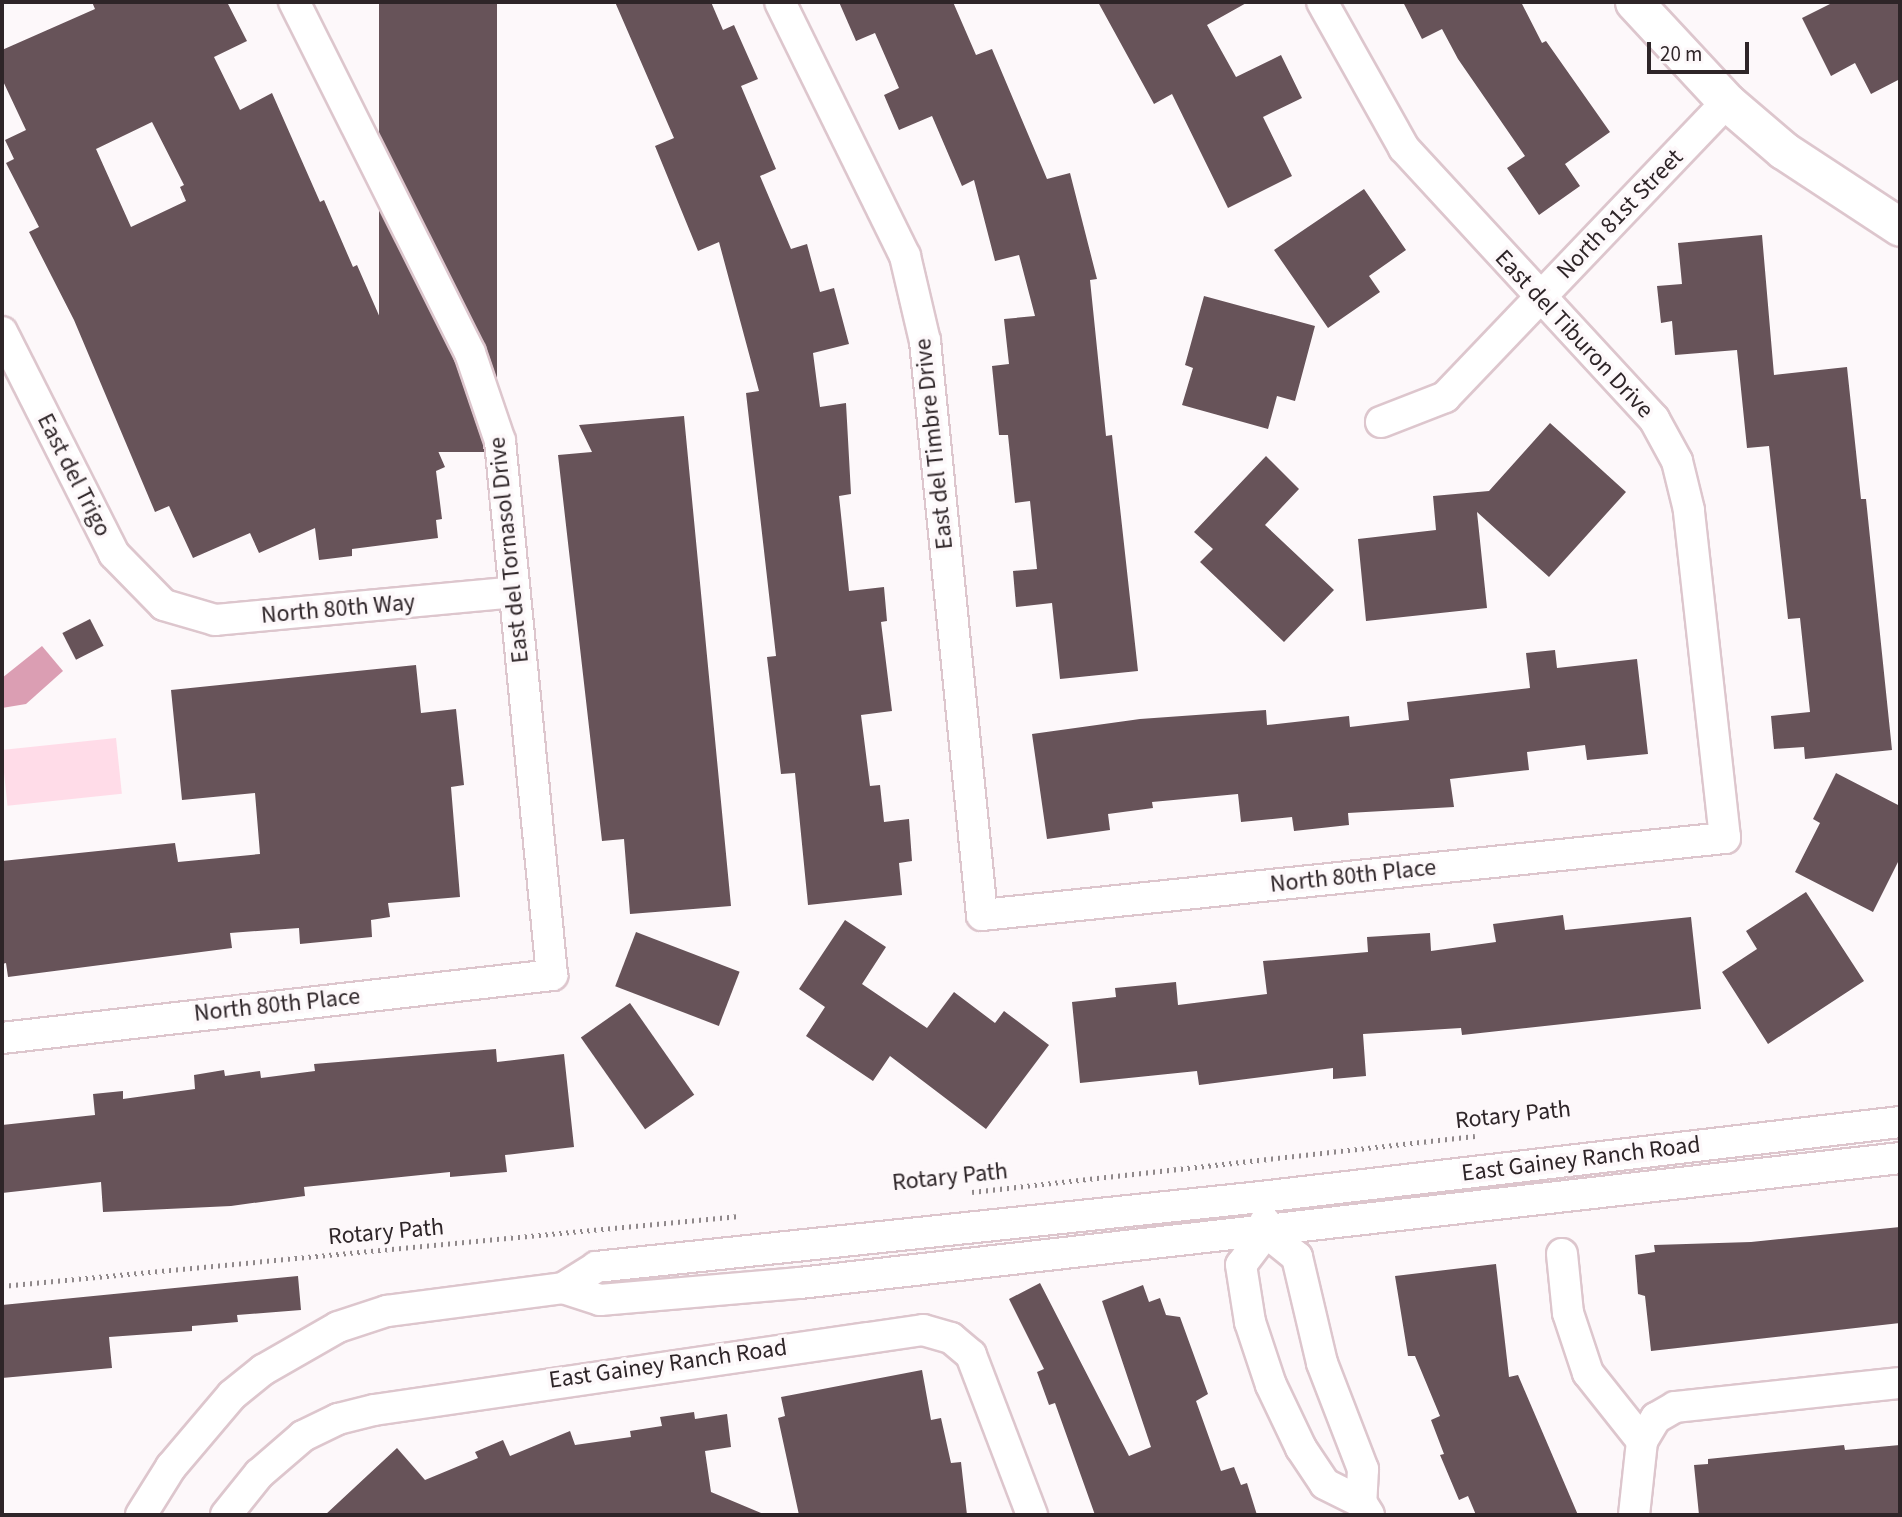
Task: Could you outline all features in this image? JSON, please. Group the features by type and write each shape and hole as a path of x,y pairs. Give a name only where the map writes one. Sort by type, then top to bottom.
{"street":[{"name":"East del Tornasol Drive","path":"294,2 470,354 500,441 552,975"},
{"name":"East del Timbre Drive","path":"780,2 905,256 925,341 982,915"},
{"name":"East del Tiburon Drive","path":"1322,2 1404,148 1539,298 1654,419 1677,461 1689,510 1725,838"},
{"path":"1634,2 1645,19 1727,102 1783,150 1900,227"},
{"name":"North 81st Street","path":"1381,422 1445,397 1727,102"},
{"name":"East del Trigo","path":"2,332 114,554 164,606"},
{"name":"North 80th Way","path":"164,606 215,620 514,592"},
{"name":"North 80th Place","path":"982,915 1725,838"},
{"name":"North 80th Place","path":"2,1038 552,975"},
{"name":"East Gainey Ranch Road","path":"563,1288 596,1267 1261,1197 1900,1122"},
{"name":"East Gainey Ranch Road","path":"141,1515 171,1466 232,1395 263,1370 338,1327 431,1303 563,1288 600,1300 800,1283 1900,1158"},
{"path":"1261,1197 1266,1232 1297,1257 1322,1363 1363,1469 1365,1509"},
{"path":"1266,1232 1241,1265 1250,1322 1271,1385 1301,1448 1325,1484 1365,1509"},
{"path":"1562,1254 1567,1313 1588,1373 1642,1441"},
{"name":"East Gainey Ranch Road","path":"226,1515 259,1474 303,1436 362,1413 520,1386 923,1330 951,1338 971,1355 1032,1515"},
{"path":"1634,1515 1642,1441 1656,1418 1675,1408 1900,1383"}],"path":[{"name":"Rotary Path","path":"970,1192 1478,1136"},
{"name":"Rotary Path","path":"2,1286 750,1216"}],"shaded area":[{"path":"42,646 63,671 26,704 2,708 2,678"},
{"path":"116,738 122,794 7,806 2,750"}],"building":[{"path":"92,2 227,2 247,41 214,57 240,110 272,93 320,202 324,200 353,267 357,265 445,467 436,471 442,519 436,520 438,538 352,549 352,556 319,560 315,528 259,553 250,533 193,558 169,506 155,512 74,320 29,232 39,227 6,163 14,159 5,140 26,130 2,79 2,50 95,9","holes":["152,122 184,185 180,187 186,201 131,227 96,149"]},
{"path":"379,2 497,2 497,452 379,452"},
{"path":"615,2 711,2 723,30 734,25 758,79 741,86 776,169 760,176 791,249 807,244 820,292 834,288 849,344 813,353 820,407 846,403 851,494 839,496 849,591 884,587 887,621 881,622 892,711 861,715 870,786 880,785 884,822 909,819 912,861 899,863 902,895 808,905 795,773 781,774 767,657 776,656 746,393 759,391 719,242 698,251 655,146 674,138"},
{"path":"839,2 953,2 976,55 992,49 1047,179 1070,173 1097,279 1090,280 1106,436 1112,435 1138,671 1060,679 1052,603 1016,607 1013,571 1037,569 1030,501 1015,503 1008,435 999,435 992,366 1009,364 1004,319 1035,316 1019,255 995,261 974,180 962,186 932,116 899,130 884,95 899,88 875,33 856,41"},
{"path":"1098,2 1248,2 1207,25 1236,77 1281,55 1302,98 1263,117 1292,176 1228,208 1172,94 1154,104"},
{"path":"1403,2 1521,2 1542,43 1546,41 1610,132 1565,164 1580,186 1539,215 1507,168 1525,156 1458,59 1442,29 1422,39"},
{"path":"1834,2 1900,2 1900,79 1871,94 1855,63 1831,76 1802,18"},
{"path":"1364,189 1406,250 1369,276 1380,292 1328,328 1274,250"},
{"path":"1762,235 1774,375 1847,367 1861,499 1866,499 1892,750 1805,759 1804,747 1774,749 1771,716 1810,712 1800,618 1788,619 1769,446 1747,448 1737,350 1675,355 1672,321 1661,323 1657,286 1682,284 1678,243"},
{"path":"1204,296 1315,326 1295,401 1277,396 1268,429 1182,405 1193,368 1185,365"},
{"path":"684,416 731,906 630,914 624,839 602,841 558,455 592,452 579,425"},
{"path":"1550,423 1626,492 1549,577 1477,512 1487,608 1366,621 1358,539 1436,530 1433,496 1489,491"},
{"path":"1266,456 1299,489 1265,525 1334,590 1284,642 1200,562 1213,549 1194,532"},
{"path":"90,619 104,646 76,660 62,633"},
{"path":"1555,650 1557,668 1637,659 1648,754 1587,760 1585,745 1527,752 1529,770 1450,779 1454,807 1348,813 1349,825 1294,831 1292,817 1241,822 1238,794 1152,802 1153,808 1108,814 1110,830 1047,839 1032,734 1140,719 1266,710 1267,725 1349,716 1350,727 1409,720 1407,702 1530,688 1526,653"},
{"path":"416,665 421,713 456,709 464,785 451,787 460,897 388,903 390,917 371,920 372,937 300,944 299,928 230,933 232,948 8,977 6,963 2,964 2,861 175,843 178,862 260,854 255,793 182,800 171,690"},
{"path":"1836,773 1900,806 1900,858 1873,912 1795,872 1820,823 1813,819"},
{"path":"1806,892 1864,981 1768,1044 1722,972 1757,949 1746,931"},
{"path":"1563,915 1565,930 1691,917 1701,1009 1462,1035 1461,1028 1363,1034 1366,1076 1333,1079 1333,1068 1199,1085 1197,1071 1080,1083 1072,1002 1116,997 1115,988 1176,982 1178,1005 1267,994 1263,961 1368,952 1367,937 1430,933 1431,951 1496,942 1493,924"},
{"path":"845,920 886,947 862,984 927,1028 954,992 995,1023 1004,1011 1049,1045 986,1129 890,1056 873,1081 806,1036 825,1007 799,989"},
{"path":"636,932 740,972 719,1026 615,986"},
{"path":"630,1003 694,1095 645,1129 581,1037"},
{"path":"496,1049 497,1062 564,1054 574,1147 505,1155 507,1172 450,1177 450,1172 304,1187 305,1196 231,1206 103,1212 101,1182 2,1193 2,1125 95,1115 93,1094 123,1091 123,1099 195,1089 194,1075 224,1070 225,1076 260,1071 261,1078 315,1071 314,1064"},
{"path":"1900,1227 1900,1323 1651,1351 1645,1296 1638,1294 1635,1255 1655,1252 1654,1245 1751,1242"},
{"path":"1496,1264 1509,1377 1518,1375 1578,1515 1476,1515 1468,1496 1459,1500 1440,1455 1444,1454 1431,1420 1440,1416 1415,1356 1408,1356 1395,1276"},
{"path":"298,1276 301,1310 237,1315 238,1322 192,1326 192,1331 109,1337 112,1368 2,1378 2,1305"},
{"path":"1040,1283 1129,1456 1151,1447 1102,1301 1143,1285 1149,1302 1160,1298 1166,1315 1180,1317 1208,1394 1196,1401 1221,1471 1234,1467 1241,1485 1247,1483 1257,1515 1095,1515 1055,1403 1049,1405 1037,1372 1044,1369 1009,1299"},
{"path":"922,1370 931,1420 941,1418 951,1463 961,1462 967,1515 799,1515 778,1418 785,1416 781,1397"},
{"path":"694,1412 695,1419 727,1414 731,1447 705,1451 711,1492 766,1515 325,1515 397,1448 425,1480 478,1458 475,1452 503,1440 510,1456 570,1431 575,1445 631,1437 630,1431 662,1426 660,1417"},
{"path":"1844,1445 1845,1450 1900,1445 1900,1515 1699,1515 1694,1465 1708,1464 1708,1459"}]}
